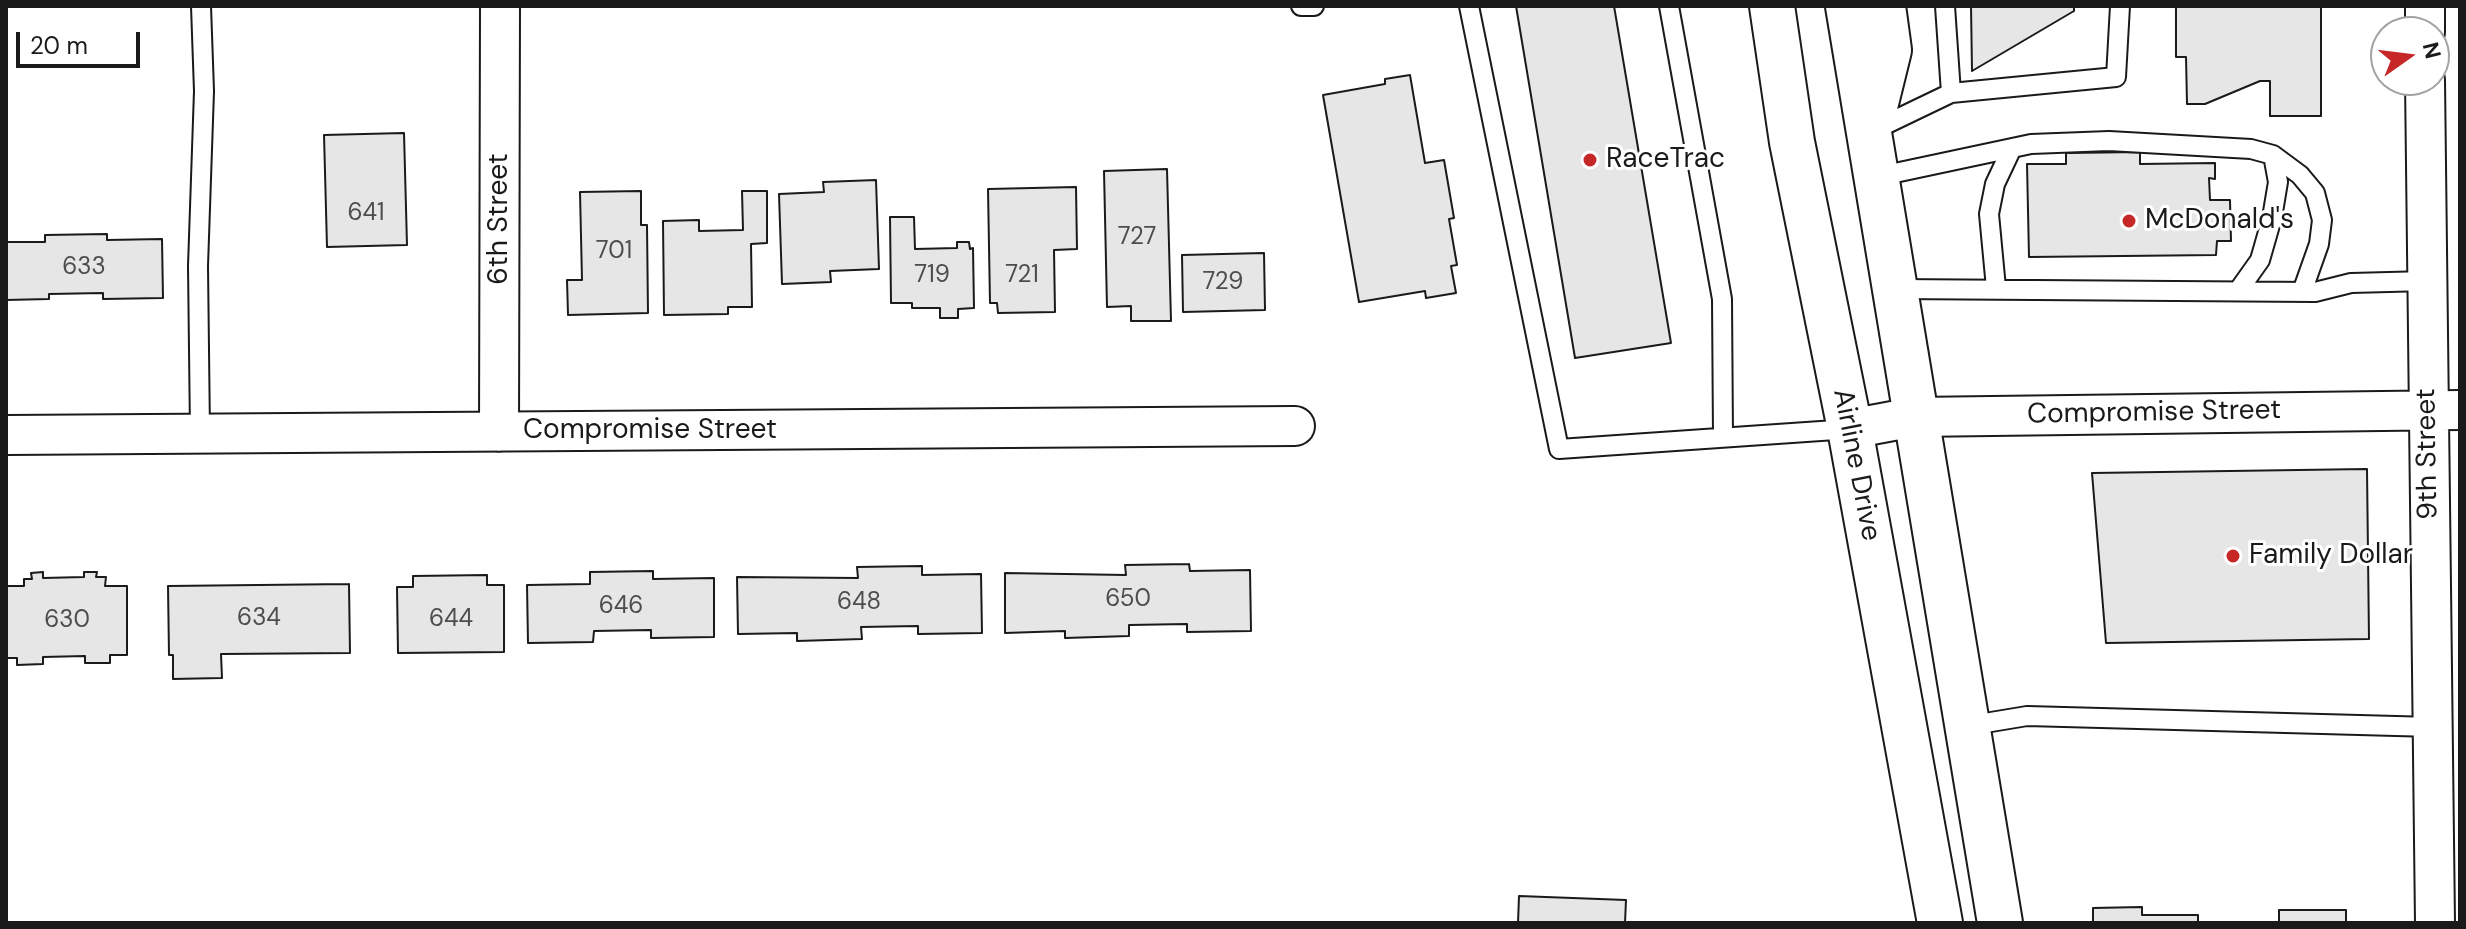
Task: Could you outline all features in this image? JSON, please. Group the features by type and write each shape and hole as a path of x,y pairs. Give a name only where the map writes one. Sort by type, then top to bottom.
{"highway":[{"name":"Airline Drive","path":"1772,6 1792,142 1850,429 1940,923"},
{"path":"1848,6 2000,923"},
{"path":"1868,132 1889,50 1883,6"}],"street":[{"name":"6th Street","path":"499,432 500,6"},
{"name":"9th Street","path":"2425,96 2427,281 2444,410 2433,727 2435,923"},
{"name":"Compromise Street","path":"1850,429 1914,417 2444,410"},
{"name":"Compromise Street","path":"6,435 1295,426"}],"lane":[{"path":"200,433 198,266 204,91 201,6"},
{"path":"1301,6 1314,6"},
{"path":"1469,6 1559,449 1850,429"},
{"path":"1669,6 1722,299 1723,437"},
{"path":"1945,6 1951,93"},
{"path":"1868,132 1951,93 2116,77 2120,6"},
{"path":"1876,177 2031,144 2109,141 2251,149 2273,155 2300,175 2315,193 2322,220 2319,244 2302,292"},
{"path":"1996,288 1989,214 1995,184 2012,148"},
{"path":"2238,291 2260,260 2272,218 2278,182 2273,155"},
{"path":"1894,289 2302,292 2351,283 2427,281"},
{"path":"1967,726 2027,716 2433,727"}],"building":[{"path":"1516,6 1614,6 1671,343 1575,358"},
{"path":"1971,6 2074,6 2074,11 1972,71"},
{"path":"2176,6 2321,6 2321,116 2270,116 2270,81 2260,81 2205,104 2187,104 2186,57 2176,57"},
{"path":"1410,75 1425,163 1444,160 1454,218 1449,219 1457,265 1451,266 1456,293 1426,298 1425,291 1359,302 1323,95 1385,84 1385,79"},
{"path":"404,133 407,245 327,247 324,135"},
{"name":"McDonald's","path":"2140,152 2140,164 2215,163 2215,179 2209,178 2210,200 2230,200 2231,241 2217,241 2216,255 2029,257 2027,164 2066,164 2066,153"},
{"path":"1167,169 1171,321 1131,321 1131,306 1107,307 1104,171"},
{"path":"876,180 879,269 830,271 831,282 782,284 779,194 824,192 823,182"},
{"path":"1076,187 1077,249 1054,250 1055,312 998,313 997,303 990,303 988,189"},
{"path":"641,191 641,225 647,225 648,313 568,315 567,280 582,280 580,192"},
{"path":"742,191 767,191 767,243 751,244 752,307 728,307 728,314 664,315 663,221 699,220 699,231 743,230"},
{"path":"890,217 914,217 915,249 957,248 957,242 969,242 970,249 973,248 974,308 958,309 958,318 940,318 940,308 912,308 912,303 891,303"},
{"path":"107,234 107,240 162,239 163,298 103,299 103,293 49,294 49,299 6,300 6,242 45,242 45,235"},
{"path":"1264,253 1265,310 1183,312 1182,255"},
{"name":"Family Dollar","path":"2367,469 2369,639 2106,643 2092,473"},
{"path":"1189,564 1190,571 1250,570 1251,631 1187,632 1187,624 1129,625 1129,636 1065,638 1065,631 1005,633 1005,573 1126,575 1125,565"},
{"path":"922,566 922,575 981,574 982,633 918,634 918,626 861,627 862,639 797,641 797,633 738,634 737,577 858,578 857,567"},
{"path":"653,571 653,579 714,578 714,637 651,638 651,630 594,631 593,642 528,643 527,585 590,584 590,572"},
{"path":"43,572 43,578 84,577 84,572 97,572 96,577 106,577 105,586 127,586 127,655 110,655 110,663 85,663 85,656 43,657 43,664 17,665 17,658 6,658 6,586 24,586 24,579 32,579 31,573"},
{"path":"487,575 487,585 504,585 504,652 398,653 397,587 413,587 413,576"},
{"path":"349,584 350,653 221,654 222,678 173,679 173,655 169,655 168,586"},
{"path":"1519,896 1626,900 1625,923 1518,923"},
{"path":"2142,907 2142,915 2198,915 2198,923 2093,923 2093,908"},
{"path":"2279,910 2346,910 2346,923 2279,923"}],"place":[{"name":"RaceTrac","path":"1590,160"},
{"name":"McDonald's","path":"2129,221"},
{"name":"Family Dollar","path":"2233,556"}]}
